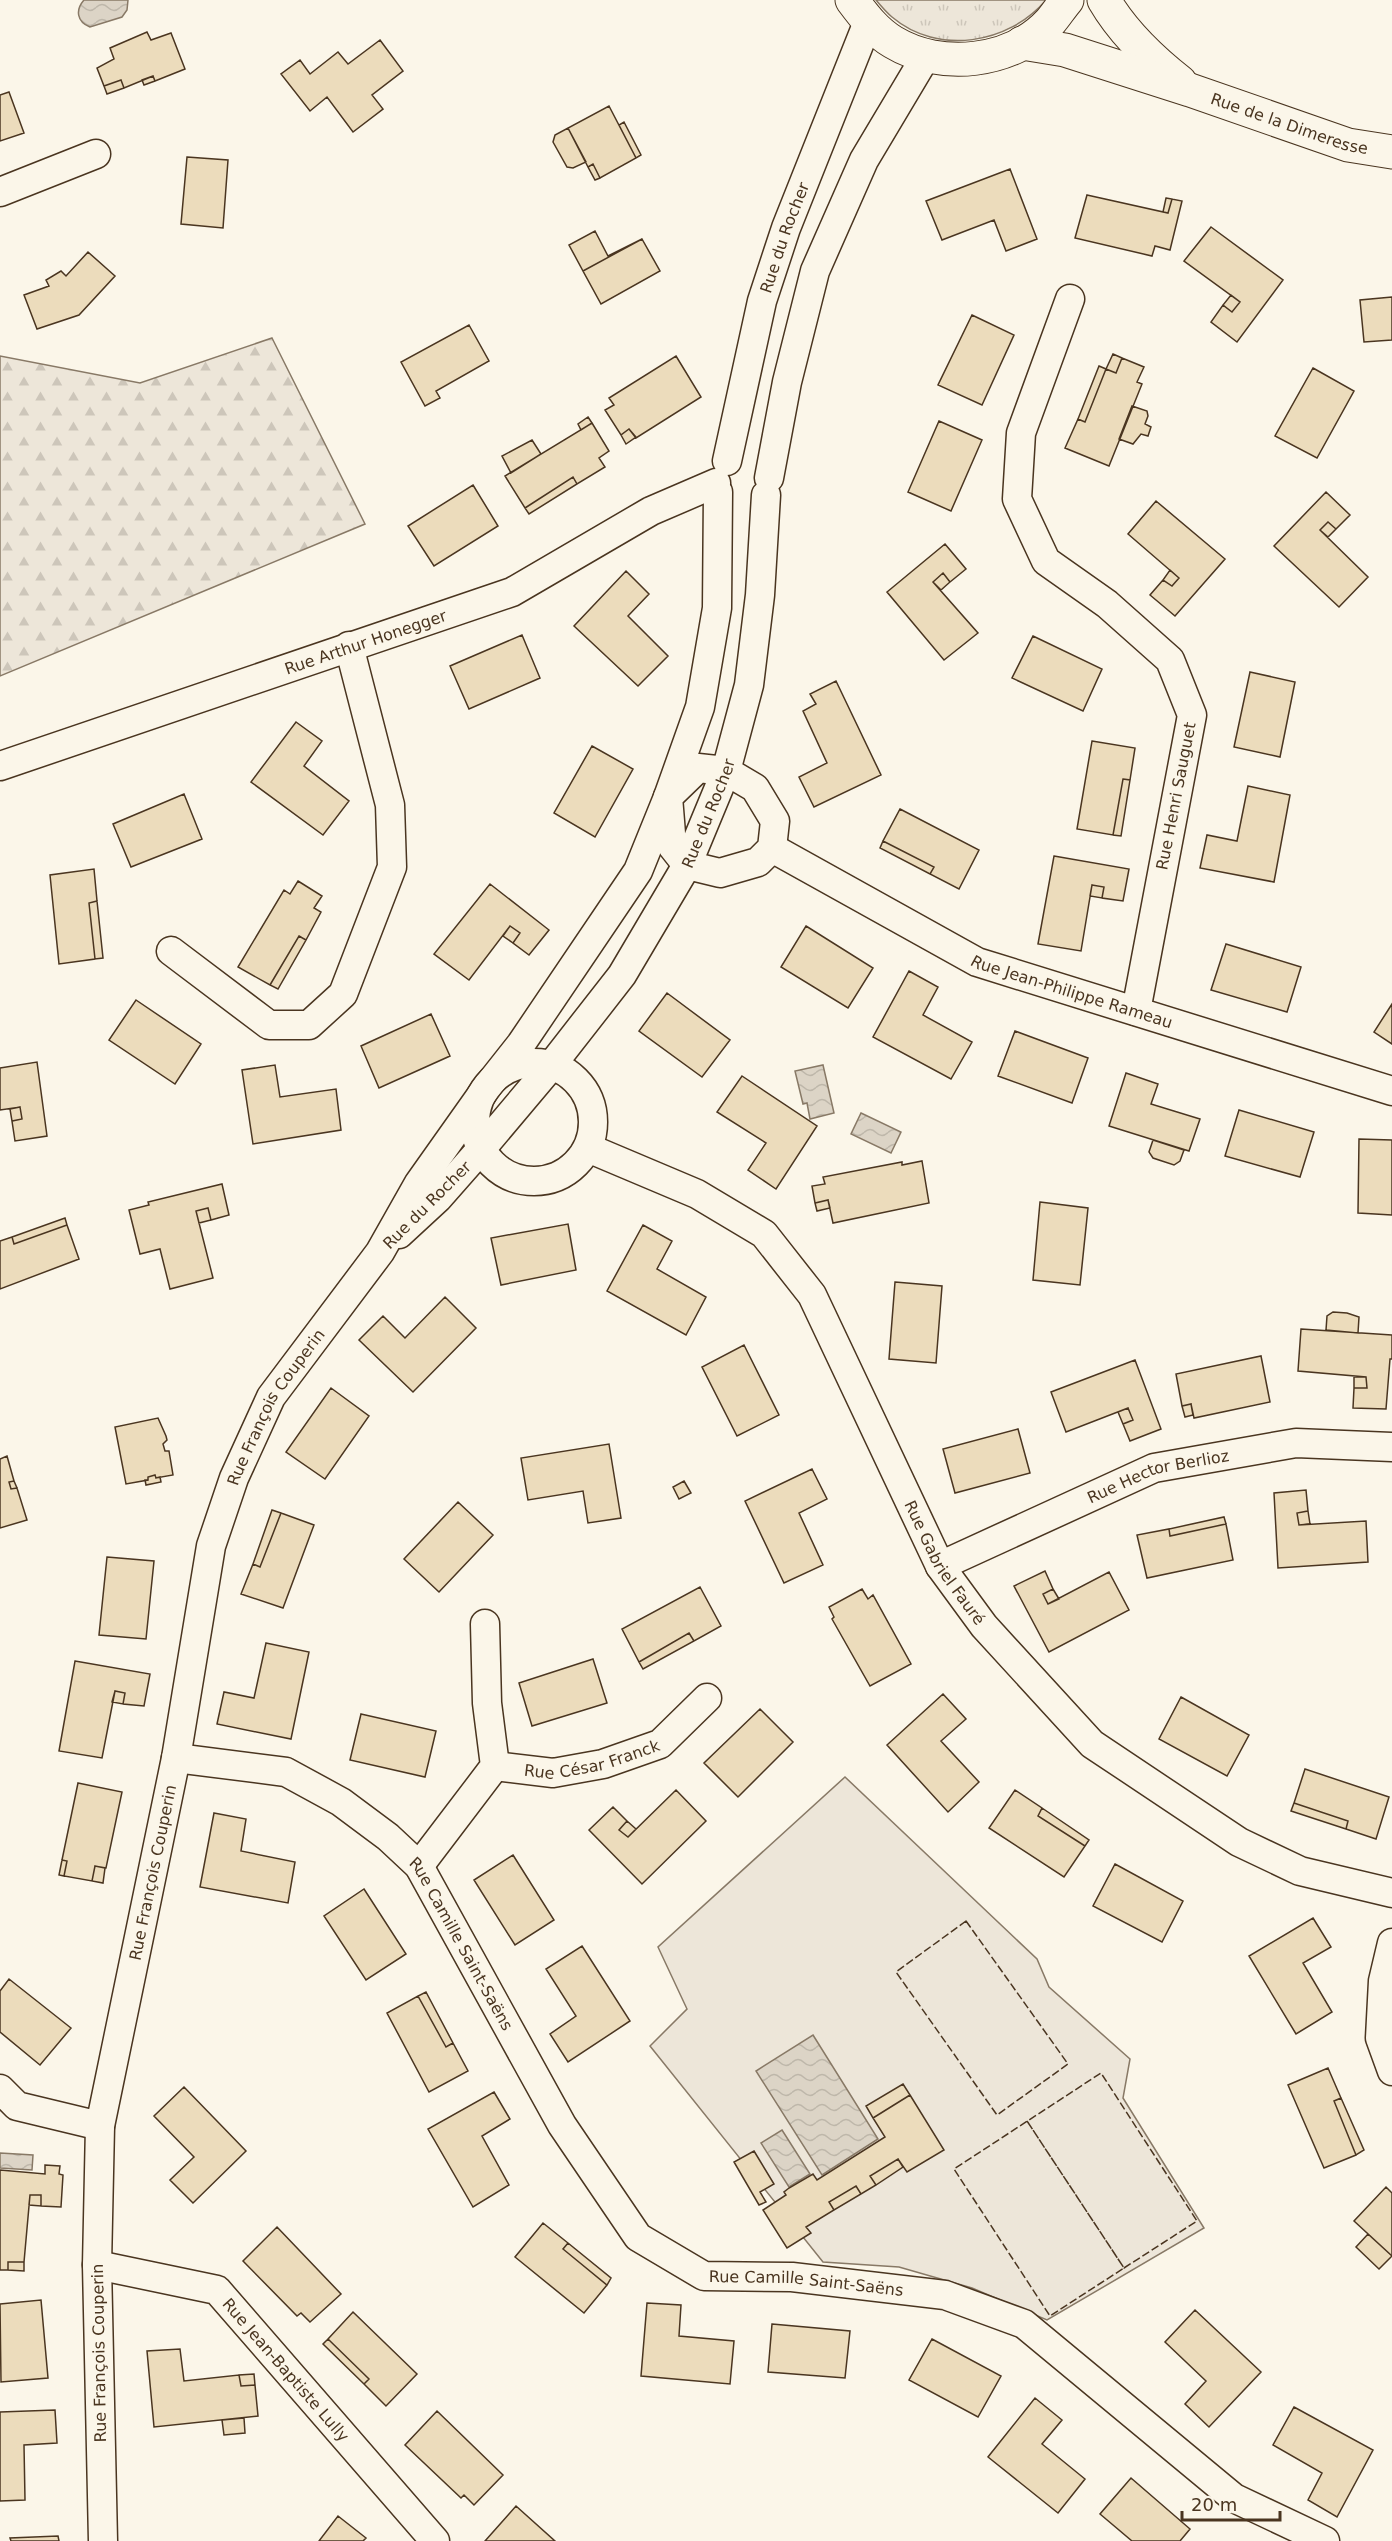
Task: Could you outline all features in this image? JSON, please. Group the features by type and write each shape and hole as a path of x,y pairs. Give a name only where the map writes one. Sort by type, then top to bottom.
{"street":[{"path":"860,11 893,42 926,56 962,60 993,55 1022,43 1049,23 1067,0"},
{"name":"Rue de la Dimeresse","path":"1104,0 1118,20 1163,69 1190,90"},
{"name":"Rue du Rocher","path":"380,1252 419,1183 487,1087 521,1044 638,871 668,797 700,707 717,608 720,479 762,301 860,11"},
{"name":"Rue de la Dimeresse","path":"1022,43 1065,50 1190,90 1348,145 1392,152"},
{"name":"Rue du Rocher","path":"380,1252 438,1198 551,1066 622,975 687,865 726,771 749,686 760,595 768,487 787,382 815,271 864,160 926,56"},
{"path":"0,192 96,154"},
{"name":"Rue Henri Sauguet","path":"1070,299 1021,433 1017,499 1046,561 1107,604 1170,660 1192,715 1136,1011"},
{"name":"Rue Arthur Honegger","path":"0,766 512,592 651,511 720,479 744,456 760,463 768,487"},
{"path":"720,479 728,506 745,510 761,502 768,487"},
{"path":"171,951 269,1025 309,1025 343,994 392,867 390,805 349,646"},
{"path":"698,768 726,771 755,788 775,821 772,848 758,862 720,873 687,865 672,846 668,797 698,768"},
{"name":"Rue Jean-Philippe Rameau","path":"772,848 977,962 1392,1091"},
{"path":"523,1064 551,1066 569,1075 587,1096 593,1113 588,1148 570,1169 544,1180 530,1181 506,1174 488,1158 482,1148 477,1133 476,1117 480,1101 487,1087 497,1077 523,1064"},
{"name":"Rue Gabriel Fauré","path":"588,1148 697,1194 764,1234 812,1295 940,1566 984,1626 1092,1744 1239,1842 1300,1871 1392,1893"},
{"name":"Rue François Couperin","path":"103,2541 97,2265 100,2126 176,1758 211,1546 234,1478 271,1397 380,1252"},
{"name":"Rue Hector Berlioz","path":"940,1566 1154,1468 1296,1443 1392,1447"},
{"path":"419,1866 495,1766 487,1703 485,1624"},
{"name":"Rue César Franck","path":"495,1766 553,1773 603,1764 660,1744 707,1698"},
{"name":"Rue Camille Saint-Saëns","path":"176,1758 286,1772 341,1802 388,1837 419,1866 562,2126 638,2237 704,2276 792,2277 945,2295 1024,2324 1234,2498 1325,2541"},
{"path":"1392,1943 1383,1981 1380,2038 1392,2071"},
{"path":"0,2090 17,2106 100,2126"},
{"name":"Rue Jean-Baptiste Lully","path":"97,2265 217,2290 435,2541"}],"green space":[{"path":"876,0 1046,0 1031,15 1013,27 972,40 951,40 930,37 910,29 892,17"},
{"path":"272,338 365,524 0,676 0,356 140,383"},
{"path":"845,1777 1037,1959 1049,1987 1130,2059 1123,2098 1204,2228 1047,2320 972,2288 899,2267 823,2262 650,2046 687,2009 658,1947"}],"water":[{"path":"84,0 128,0 127,10 122,17 90,27 82,22 79,15 79,8"},
{"path":"823,1065 834,1113 810,1119 807,1103 803,1104 795,1071"},
{"path":"861,1113 901,1132 891,1153 851,1134"},
{"path":"813,2035 878,2139 822,2175 756,2071"},
{"path":"782,2130 810,2174 789,2187 761,2143"},
{"path":"0,2153 33,2155 32,2170 0,2168"}],"building":[{"path":"147,32 151,40 171,33 185,69 155,81 153,76 124,88 121,80 104,86 97,68 114,59 110,48"},
{"path":"380,40 403,71 372,95 383,109 353,132 327,97 310,111 281,74 300,60 310,74 338,52 348,64"},
{"path":"153,76 155,81 144,85 142,80"},
{"path":"121,80 124,88 107,94 104,86"},
{"path":"9,92 24,133 0,141 0,95"},
{"path":"609,106 636,158 600,178 593,164 588,167 568,128"},
{"path":"624,122 641,155 636,158 619,125"},
{"path":"568,128 586,162 573,168 567,167 553,142 555,135"},
{"path":"187,157 228,160 223,228 181,224"},
{"path":"593,164 600,178 595,180 588,167"},
{"path":"1010,169 1037,239 1006,251 994,220 942,240 926,201"},
{"path":"1087,195 1168,213 1172,199 1182,201 1170,250 1155,246 1152,256 1075,238"},
{"path":"1166,198 1172,199 1168,213 1163,212"},
{"path":"1211,227 1283,280 1237,342 1211,322 1223,305 1232,312 1240,302 1184,261"},
{"path":"595,231 608,256 642,239 583,271 569,245"},
{"path":"642,239 660,271 601,304 583,271"},
{"path":"88,252 115,276 79,315 37,329 24,295 49,286 46,280 61,271 66,276"},
{"path":"1231,295 1240,302 1232,312 1223,305"},
{"path":"1392,297 1392,340 1364,342 1360,300"},
{"path":"972,315 1014,335 982,405 938,385"},
{"path":"469,325 489,361 436,391 440,398 425,406 401,362"},
{"path":"1113,354 1122,358 1116,373 1106,369"},
{"path":"676,356 701,397 636,438 629,429 621,435 605,410 614,405 609,398"},
{"path":"1122,358 1144,367 1137,382 1142,384 1109,466 1065,448 1078,419 1085,422 1106,369 1116,373"},
{"path":"1099,366 1106,369 1085,422 1078,419"},
{"path":"1313,368 1354,391 1317,458 1275,436"},
{"path":"1132,406 1147,411 1145,424 1151,427 1148,436 1141,434 1133,444 1119,439"},
{"path":"588,417 592,423 581,430 578,424"},
{"path":"939,421 982,440 951,511 908,492"},
{"path":"592,423 609,451 599,458 605,467 577,484 573,477 525,508 505,476"},
{"path":"629,429 636,437 626,444 621,435"},
{"path":"532,440 541,454 511,473 502,456"},
{"path":"573,477 577,484 529,514 525,508"},
{"path":"473,485 498,526 434,566 408,526"},
{"path":"1326,492 1350,515 1336,529 1328,522 1320,530 1368,577 1339,607 1274,546"},
{"path":"1156,501 1225,559 1175,616 1150,595 1163,580 1172,586 1179,578 1128,534"},
{"path":"1328,522 1336,529 1328,537 1320,530"},
{"path":"945,544 966,569 950,582 943,573 933,582 978,633 944,660 887,592"},
{"path":"1170,570 1179,578 1172,586 1163,580"},
{"path":"626,571 649,594 628,616 668,656 638,686 574,626"},
{"path":"943,573 950,582 941,590 933,582"},
{"path":"522,635 540,678 469,709 450,666"},
{"path":"1033,636 1102,669 1083,711 1012,678"},
{"path":"1250,672 1295,682 1280,757 1234,747"},
{"path":"836,681 881,775 814,807 799,777 827,763 803,711 816,704 810,694"},
{"path":"296,722 322,741 304,766 349,801 323,835 251,782"},
{"path":"1092,741 1135,748 1130,780 1123,779 1113,835 1077,829"},
{"path":"592,746 633,769 595,837 554,813"},
{"path":"1123,779 1130,780 1121,836 1113,835"},
{"path":"1248,786 1290,795 1274,882 1200,868 1207,835 1237,841"},
{"path":"184,794 202,839 131,867 113,824"},
{"path":"900,809 979,850 959,889 930,874 934,867 883,841"},
{"path":"883,841 934,867 930,874 880,848"},
{"path":"1054,856 1129,869 1123,901 1102,898 1104,887 1092,885 1081,951 1038,944"},
{"path":"94,869 97,901 89,903 95,959 59,964 50,875"},
{"path":"298,881 322,896 314,908 321,912 306,940 299,936 270,985 238,967 284,890 290,894"},
{"path":"490,884 549,930 529,955 513,943 520,933 510,926 469,980 434,954"},
{"path":"1092,885 1104,887 1102,898 1090,896"},
{"path":"97,901 103,958 95,959 89,903"},
{"path":"510,926 520,933 513,943 503,936"},
{"path":"806,926 873,968 848,1008 781,967"},
{"path":"299,936 306,940 278,989 270,985"},
{"path":"1226,944 1301,967 1287,1012 1211,990"},
{"path":"909,971 938,987 923,1015 972,1042 951,1079 873,1037"},
{"path":"667,993 730,1040 702,1077 639,1031"},
{"path":"136,1000 201,1044 175,1084 109,1040"},
{"path":"1392,1004 1392,1044 1374,1032"},
{"path":"431,1014 450,1056 379,1088 361,1046"},
{"path":"1015,1031 1088,1058 1072,1103 998,1076"},
{"path":"37,1062 47,1136 15,1141 12,1121 22,1119 20,1107 0,1110 0,1068"},
{"path":"275,1065 280,1097 336,1089 341,1130 253,1144 242,1070"},
{"path":"1126,1073 1158,1084 1151,1104 1200,1119 1189,1151 1109,1126"},
{"path":"742,1076 817,1126 776,1189 748,1170 766,1143 717,1112"},
{"path":"20,1107 22,1119 12,1121 10,1109"},
{"path":"1239,1110 1314,1132 1300,1177 1225,1156"},
{"path":"1359,1139 1392,1140 1392,1215 1358,1213"},
{"path":"1153,1140 1184,1150 1180,1161 1174,1165 1153,1158 1149,1152"},
{"path":"922,1161 929,1203 833,1223 828,1200 815,1203 812,1186 825,1184 823,1177 902,1162 902,1165"},
{"path":"222,1184 229,1215 211,1220 208,1208 196,1211 213,1278 170,1289 160,1249 140,1254 129,1210 149,1205 148,1202"},
{"path":"828,1200 830,1208 817,1211 815,1203"},
{"path":"1040,1202 1088,1208 1080,1285 1033,1280"},
{"path":"208,1208 211,1220 199,1223 196,1211"},
{"path":"65,1218 67,1225 14,1244 12,1237"},
{"path":"568,1224 576,1270 501,1285 491,1238"},
{"path":"67,1225 79,1259 0,1289 0,1241 12,1237 14,1244"},
{"path":"643,1225 672,1241 657,1269 706,1297 686,1335 607,1291"},
{"path":"895,1282 942,1286 936,1363 889,1359"},
{"path":"445,1297 476,1328 413,1392 359,1340 383,1316 405,1338"},
{"path":"1333,1312 1359,1317 1358,1333 1326,1330 1327,1316"},
{"path":"1301,1329 1392,1335 1392,1359 1390,1359 1386,1409 1353,1408 1354,1388 1367,1388 1366,1377 1298,1371"},
{"path":"744,1345 779,1415 737,1436 702,1367"},
{"path":"1261,1356 1270,1402 1194,1418 1191,1404 1182,1406 1176,1374"},
{"path":"1135,1360 1161,1429 1130,1441 1123,1424 1133,1420 1128,1408 1066,1432 1051,1392"},
{"path":"1354,1377 1366,1377 1367,1388 1354,1388"},
{"path":"331,1388 369,1416 325,1479 286,1452"},
{"path":"1191,1404 1193,1415 1185,1417 1182,1406"},
{"path":"1128,1408 1133,1420 1123,1424 1118,1412"},
{"path":"158,1418 166,1436 167,1440 163,1444 165,1451 169,1451 173,1475 156,1478 155,1475 148,1477 148,1480 126,1484 115,1427"},
{"path":"1018,1429 1030,1473 955,1493 943,1449"},
{"path":"609,1444 621,1518 588,1523 583,1491 528,1500 521,1458"},
{"path":"7,1456 14,1481 9,1482 11,1489 17,1488 27,1520 0,1528 0,1459"},
{"path":"812,1469 827,1499 799,1513 823,1565 784,1583 745,1501"},
{"path":"155,1475 156,1478 160,1477 161,1482 146,1485 145,1480"},
{"path":"14,1481 17,1488 11,1489 9,1482"},
{"path":"684,1481 691,1493 679,1499 673,1487"},
{"path":"1306,1490 1308,1511 1297,1513 1299,1525 1366,1521 1368,1562 1278,1568 1274,1493"},
{"path":"458,1502 493,1535 439,1592 404,1559"},
{"path":"272,1510 281,1513 260,1567 253,1564"},
{"path":"1308,1511 1310,1524 1299,1525 1297,1513"},
{"path":"281,1513 314,1525 283,1608 241,1594 253,1564 260,1567"},
{"path":"1224,1517 1226,1524 1170,1536 1169,1529"},
{"path":"1226,1524 1233,1560 1147,1578 1137,1535 1169,1529 1170,1536"},
{"path":"107,1557 154,1561 146,1639 99,1635"},
{"path":"1045,1571 1053,1589 1043,1594 1048,1604 1109,1572 1129,1610 1049,1652 1014,1586"},
{"path":"700,1587 721,1626 694,1641 689,1633 639,1662 622,1629"},
{"path":"862,1589 868,1599 873,1595 911,1664 870,1686 832,1619 834,1617 829,1607"},
{"path":"1053,1589 1059,1599 1048,1604 1043,1594"},
{"path":"689,1633 694,1641 643,1669 639,1662"},
{"path":"266,1643 309,1652 291,1739 217,1724 224,1692 254,1698"},
{"path":"593,1659 607,1703 532,1726 519,1683"},
{"path":"75,1661 150,1674 144,1706 123,1704 125,1693 115,1691 102,1758 59,1751"},
{"path":"115,1691 125,1693 123,1704 112,1702"},
{"path":"943,1694 966,1719 941,1741 979,1782 948,1812 887,1745"},
{"path":"1181,1697 1249,1735 1227,1776 1159,1739"},
{"path":"760,1709 793,1742 738,1797 704,1763"},
{"path":"361,1714 436,1731 425,1777 350,1760"},
{"path":"1305,1769 1389,1797 1376,1839 1346,1829 1348,1821 1294,1803"},
{"path":"78,1783 122,1792 106,1868 95,1866 92,1881 64,1876 67,1861 62,1860"},
{"path":"676,1790 706,1821 642,1884 589,1830 613,1807 627,1821 619,1830 628,1837"},
{"path":"1015,1790 1042,1808 1038,1816 1085,1846 1064,1877 989,1828"},
{"path":"1294,1803 1348,1821 1346,1829 1291,1811"},
{"path":"1042,1808 1089,1840 1085,1846 1038,1816"},
{"path":"214,1813 246,1819 241,1851 295,1862 288,1903 200,1887"},
{"path":"627,1821 636,1829 628,1837 619,1830"},
{"path":"513,1855 554,1920 515,1945 474,1880"},
{"path":"62,1860 67,1861 64,1876 59,1875"},
{"path":"1115,1864 1183,1901 1162,1942 1093,1906"},
{"path":"95,1866 105,1868 103,1883 92,1881"},
{"path":"364,1889 406,1954 366,1980 324,1916"},
{"path":"1313,1918 1331,1947 1303,1963 1332,2012 1296,2034 1249,1956"},
{"path":"582,1946 630,2021 568,2062 550,2034 576,2016 546,1969"},
{"path":"9,1979 71,2028 40,2065 0,2032 0,1991"},
{"path":"426,1992 453,2043 446,2047 418,1996"},
{"path":"418,1996 446,2047 453,2043 468,2071 429,2092 387,2013"},
{"path":"1328,2068 1341,2098 1334,2101 1356,2155 1324,2168 1288,2085"},
{"path":"903,2084 910,2095 873,2118 866,2106"},
{"path":"184,2087 246,2151 193,2203 170,2180 194,2157 154,2116"},
{"path":"494,2092 510,2119 482,2136 509,2185 473,2207 428,2129"},
{"path":"910,2095 944,2150 907,2172 898,2159 870,2176 876,2185 861,2194 856,2186 829,2202 834,2210 806,2227 811,2233 787,2248 763,2210 786,2195 784,2192 789,2188 813,2174 817,2180 885,2137 873,2118"},
{"path":"1341,2098 1364,2150 1356,2155 1334,2101"},
{"path":"754,2151 774,2184 760,2192 766,2202 759,2205 734,2162"},
{"path":"898,2159 903,2167 876,2185 870,2176"},
{"path":"45,2165 60,2166 59,2174 63,2175 61,2207 41,2206 41,2195 30,2195 24,2262 8,2262 8,2270 0,2270 0,2170 45,2174"},
{"path":"856,2186 861,2194 834,2210 829,2202"},
{"path":"1386,2187 1392,2193 1392,2256 1354,2221"},
{"path":"30,2195 41,2195 41,2206 29,2205"},
{"path":"543,2223 568,2243 563,2249 607,2285 584,2313 515,2257"},
{"path":"277,2227 341,2294 310,2322 301,2313 297,2316 243,2261"},
{"path":"1368,2234 1392,2256 1379,2269 1356,2247"},
{"path":"568,2243 611,2278 607,2285 563,2249"},
{"path":"8,2262 24,2262 24,2271 8,2270"},
{"path":"41,2300 48,2378 1,2382 0,2304"},
{"path":"647,2303 681,2305 679,2336 734,2341 730,2384 641,2376"},
{"path":"1195,2310 1261,2372 1209,2427 1185,2404 1206,2381 1165,2342"},
{"path":"353,2312 417,2374 386,2406 364,2384 369,2379 328,2339"},
{"path":"772,2324 850,2331 845,2378 768,2372"},
{"path":"328,2339 369,2379 364,2384 323,2344"},
{"path":"932,2339 1001,2376 978,2417 909,2380"},
{"path":"180,2349 184,2381 239,2375 241,2386 255,2385 258,2416 154,2427 147,2351"},
{"path":"254,2374 255,2385 241,2386 239,2375"},
{"path":"1035,2398 1062,2420 1042,2444 1085,2479 1058,2513 988,2457"},
{"path":"1294,2407 1373,2450 1337,2517 1308,2500 1322,2473 1273,2445"},
{"path":"55,2410 57,2443 24,2445 25,2500 0,2501 0,2412"},
{"path":"437,2411 503,2475 474,2505 464,2495 461,2498 405,2445"},
{"path":"244,2418 245,2433 224,2435 222,2420"},
{"path":"1131,2478 1190,2529 1180,2541 1132,2541 1100,2514"},
{"path":"516,2506 555,2541 485,2541"},
{"path":"338,2516 366,2538 363,2541 319,2541"},
{"path":"58,2536 59,2541 11,2541 10,2538"}],"fence":[{"path":"966,1921 1068,2064 997,2115 896,1972 966,1921"},
{"path":"1027,2121 1124,2268 1050,2316 954,2169 1101,2073 1197,2221 1124,2268 1027,2121"}]}
